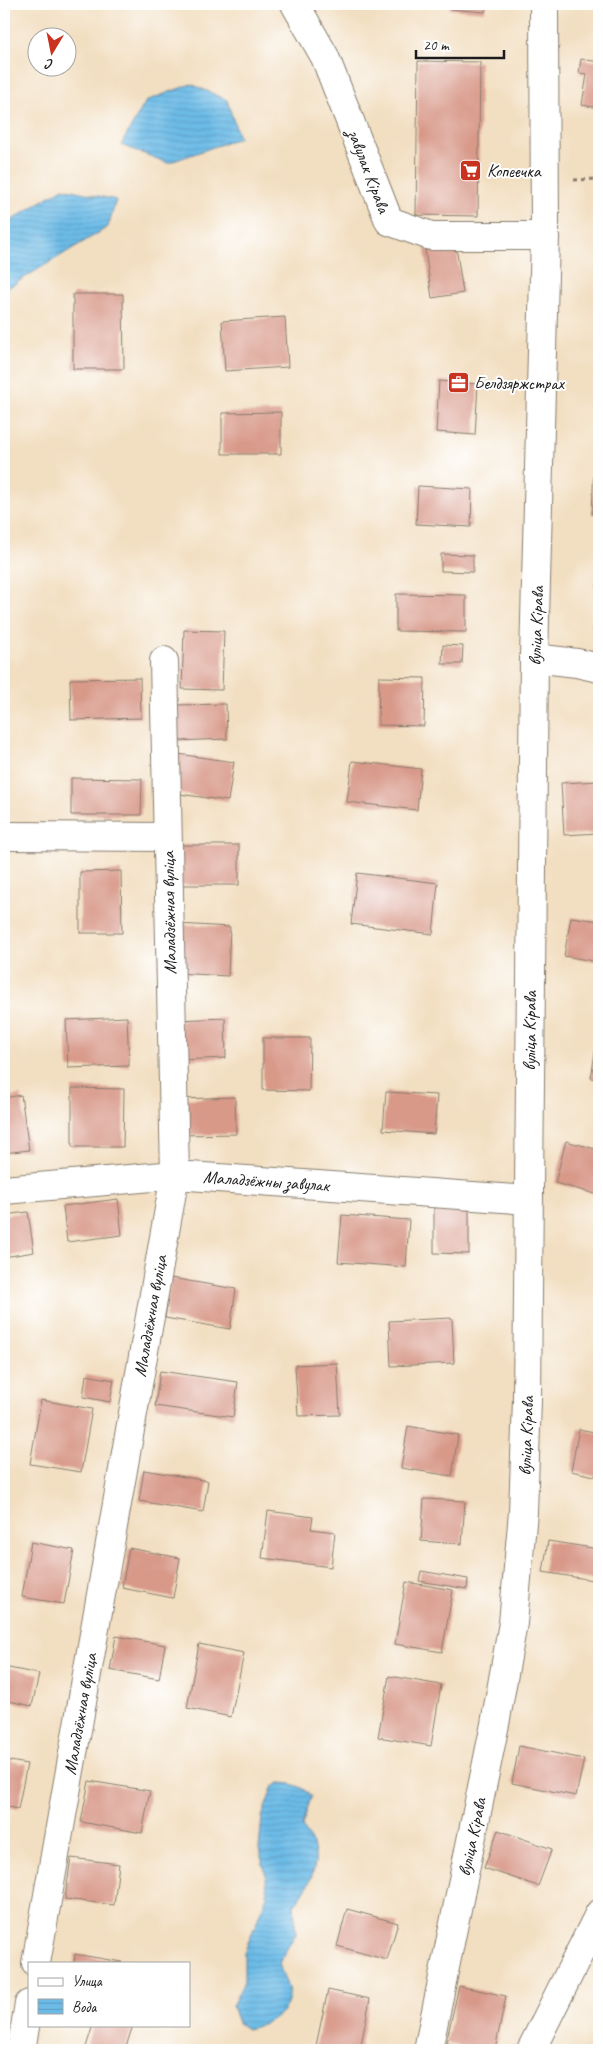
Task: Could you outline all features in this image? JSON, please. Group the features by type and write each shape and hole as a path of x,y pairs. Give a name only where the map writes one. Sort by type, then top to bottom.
{"street":[{"name":"завулак Кірава","path":"295,4 325,57 389,221 431,236 546,236"},
{"name":"вуліца Кірава","path":"428,2050 495,1724 513,1623 524,1503 534,658 546,236 544,4"},
{"path":"534,658 577,663 599,668"},
{"name":"Маладзёжная вуліца","path":"36,1962 175,1175 164,661"},
{"path":"4,836 167,837"},
{"name":"Маладзёжны завулак","path":"4,1190 175,1175 529,1200"},
{"path":"530,2050 599,1914"},
{"path":"21,2050 28,2010"}],"path":[{"path":"571,180 599,179"}],"water":[{"path":"191,84 227,100 239,138 168,163 121,145 146,101"},
{"path":"63,188 116,200 108,227 4,290 4,225"},
{"path":"279,1783 297,1786 311,1797 302,1826 315,1851 314,1868 304,1892 294,1905 296,1933 279,1963 289,1992 288,2001 280,2014 273,2019 247,2029 238,2023 232,2006 244,1982 244,1953 267,1896 266,1875 259,1849 262,1817 272,1788"}],"building":[{"path":"450,4 486,4 485,12 449,9"},
{"path":"581,59 599,62 599,108 582,105 587,74 579,73"},
{"path":"418,61 480,62 478,216 416,215"},
{"path":"456,246 463,293 432,298 425,250"},
{"path":"73,294 123,294 124,369 73,369"},
{"path":"285,317 288,367 225,371 222,321"},
{"path":"439,381 478,384 475,435 436,432"},
{"path":"281,412 281,454 222,454 222,413"},
{"path":"594,466 599,467 599,514 592,514"},
{"path":"418,486 472,489 471,527 416,524"},
{"path":"441,554 473,555 473,572 441,571"},
{"path":"599,577 599,632 593,631"},
{"path":"396,594 466,595 466,632 396,631"},
{"path":"184,630 224,631 222,690 182,689"},
{"path":"443,645 463,646 462,664 442,664"},
{"path":"379,677 425,678 424,726 378,725"},
{"path":"140,678 141,718 71,720 70,679"},
{"path":"226,704 227,739 177,741 176,705"},
{"path":"178,754 234,762 228,801 173,793"},
{"path":"352,761 421,769 417,810 347,802"},
{"path":"71,778 142,779 141,815 71,815"},
{"path":"599,781 599,833 564,835 561,783"},
{"path":"181,845 239,845 239,885 180,885"},
{"path":"121,871 122,933 80,933 80,872"},
{"path":"357,873 438,883 433,934 351,924"},
{"path":"571,917 599,921 599,962 564,956"},
{"path":"178,924 230,927 228,976 176,973"},
{"path":"127,1017 129,1066 68,1068 66,1020"},
{"path":"225,1018 226,1058 179,1060 177,1020"},
{"path":"599,1034 599,1079 591,1078"},
{"path":"263,1038 310,1038 309,1091 263,1090"},
{"path":"72,1088 124,1089 123,1147 72,1147"},
{"path":"386,1092 437,1095 434,1134 383,1130"},
{"path":"21,1095 29,1150 4,1153 4,1098"},
{"path":"235,1097 236,1134 182,1135 182,1099"},
{"path":"566,1141 599,1150 599,1195 555,1183"},
{"path":"118,1199 122,1235 67,1242 63,1206"},
{"path":"434,1207 469,1210 469,1254 434,1253"},
{"path":"28,1212 34,1252 4,1257 4,1215"},
{"path":"342,1215 409,1220 406,1267 338,1262"},
{"path":"171,1278 236,1289 230,1329 165,1318"},
{"path":"452,1318 454,1363 391,1366 389,1321"},
{"path":"337,1363 340,1415 298,1416 295,1365"},
{"path":"160,1371 238,1382 233,1417 155,1406"},
{"path":"86,1375 114,1380 110,1402 83,1397"},
{"path":"41,1400 92,1409 81,1472 30,1464"},
{"path":"408,1426 458,1435 452,1476 401,1468"},
{"path":"579,1429 599,1433 599,1477 571,1471"},
{"path":"144,1470 208,1481 203,1512 139,1501"},
{"path":"424,1499 465,1501 462,1544 421,1541"},
{"path":"268,1511 313,1517 311,1529 335,1532 331,1567 262,1558"},
{"path":"548,1541 599,1549 599,1581 543,1572"},
{"path":"31,1542 74,1550 64,1604 22,1597"},
{"path":"129,1548 180,1558 173,1598 122,1588"},
{"path":"421,1571 468,1579 467,1589 419,1581"},
{"path":"406,1582 453,1590 442,1652 395,1644"},
{"path":"116,1636 165,1645 159,1679 110,1670"},
{"path":"199,1644 244,1653 231,1717 187,1708"},
{"path":"4,1667 39,1674 32,1706 4,1700"},
{"path":"389,1676 441,1685 431,1746 378,1737"},
{"path":"519,1746 584,1759 576,1796 512,1783"},
{"path":"4,1760 27,1764 18,1809 4,1806"},
{"path":"89,1781 150,1791 142,1833 81,1822"},
{"path":"498,1830 552,1849 538,1886 484,1868"},
{"path":"71,1858 119,1864 114,1905 65,1899"},
{"path":"347,1909 398,1923 387,1960 337,1946"},
{"path":"75,1954 122,1962 74,1962"},
{"path":"459,1986 506,1996 495,2050 480,2050 446,2043"},
{"path":"328,1990 370,1999 360,2050 315,2050"},
{"path":"93,2026 133,2026 125,2050 85,2050"}],"place":[{"name":"Копеечка","path":"471,171"},
{"name":"Белдзяржстрах","path":"458,383"}]}
